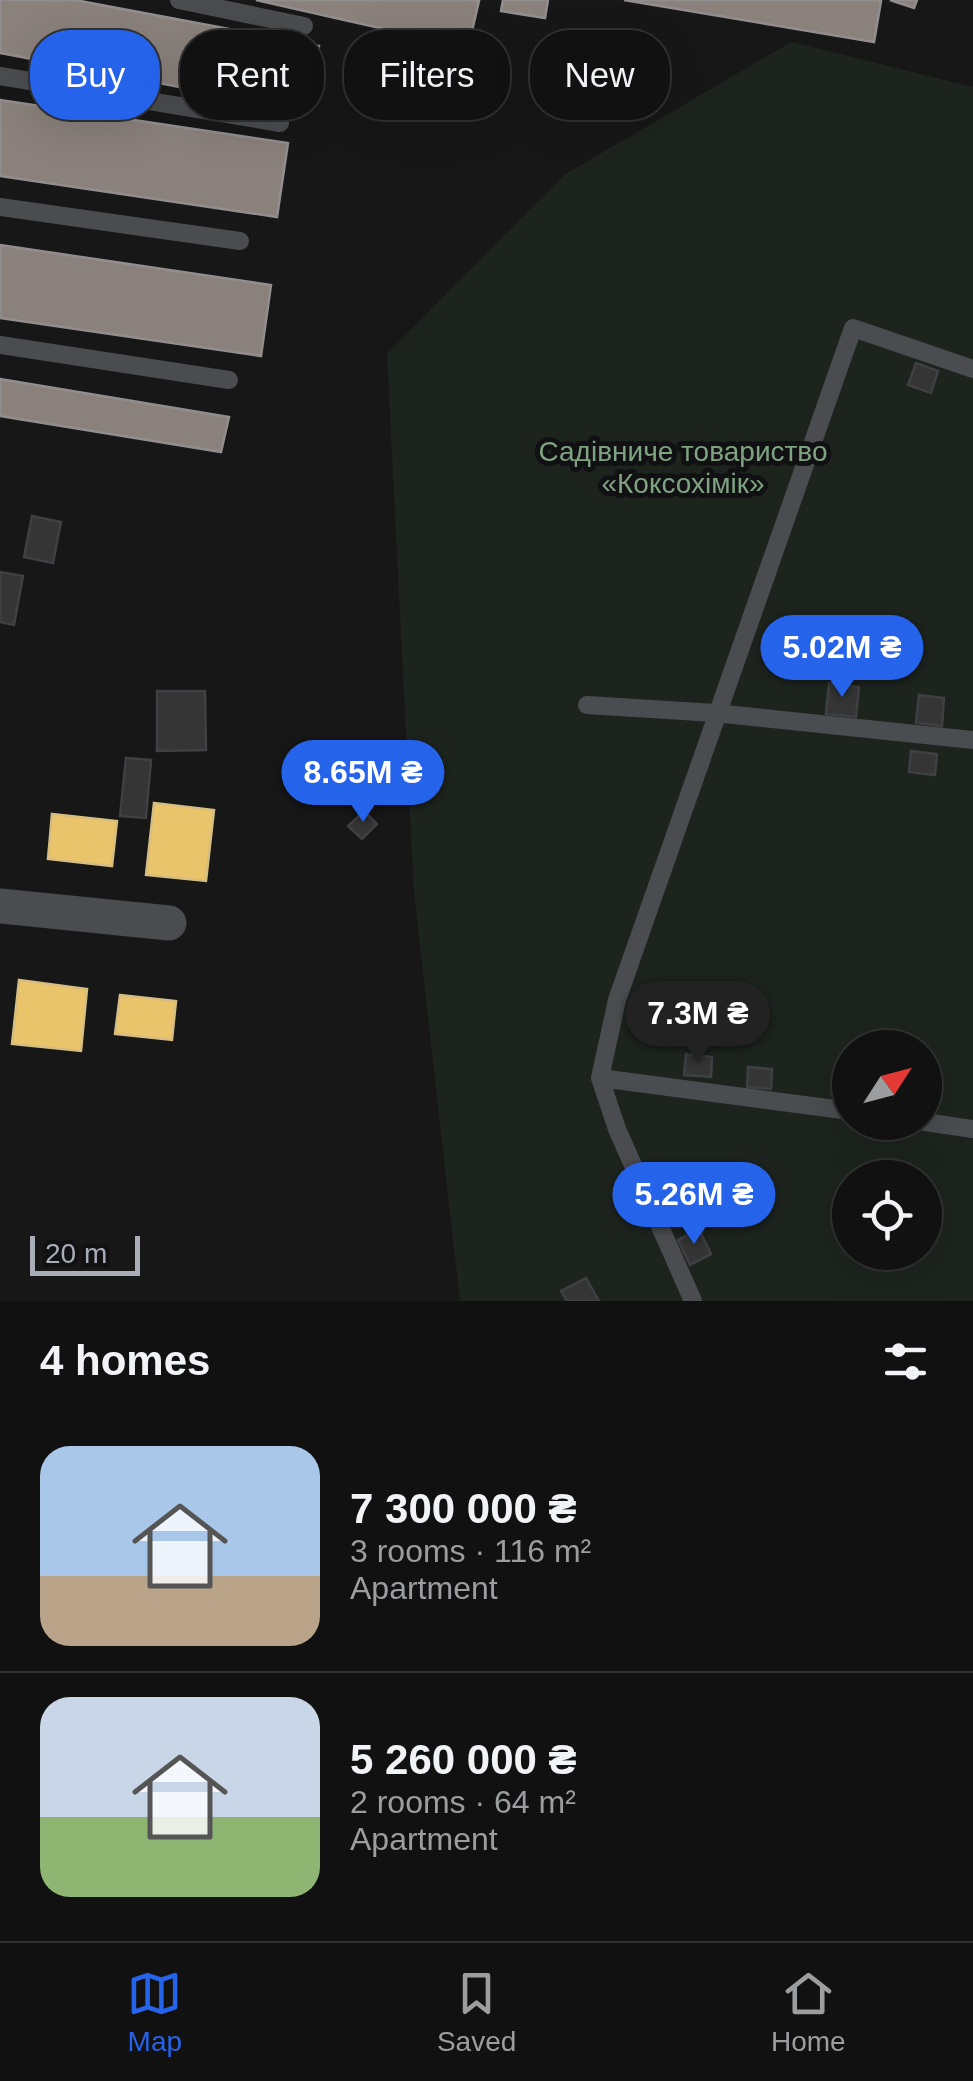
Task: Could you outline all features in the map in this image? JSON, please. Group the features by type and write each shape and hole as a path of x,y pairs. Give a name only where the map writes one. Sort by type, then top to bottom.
{"street":[{"path":"0,906 169,923"}],"lane":[{"path":"179,0 304,26"},
{"path":"0,76 280,123"},
{"path":"0,207 240,241"},
{"path":"693,1301 618,1129 600,1078 617,1000 853,328 973,368"},
{"path":"0,345 229,380"},
{"path":"587,705 715,713 973,740"},
{"path":"600,1078 832,1109"},
{"path":"942,1125 973,1130"}],"green space":[{"name":"Садівниче товариство «Коксохімік»","path":"791,42 973,87 973,1301 460,1301 414,893 387,354 564,175 658,120 670,120 670,113"}],"building: Homes":[{"path":"154,803 214,810 206,881 146,875"},
{"path":"52,814 117,821 112,866 48,859"},
{"path":"19,980 87,989 81,1051 12,1044"},
{"path":"120,995 176,1001 172,1040 115,1034"}],"building: Industry":[{"path":"0,0 75,0 234,30 180,30 180,87 160,83 160,30 30,30 30,59 0,53"},
{"path":"256,0 479,1 472,30 388,30"},
{"path":"503,0 548,0 545,18 501,11"},
{"path":"624,0 874,0 881,1 874,42"},
{"path":"890,0 917,0 914,8"},
{"path":"0,100 30,104 30,120 134,120 288,143 277,217 0,176"},
{"path":"0,245 271,285 261,356 0,318"},
{"path":"0,379 229,417 221,452 0,416"}],"building: Other":[{"path":"916,363 938,371 931,393 908,385"},
{"path":"32,516 61,522 53,563 24,557"},
{"path":"0,572 23,576 14,625 0,622"},
{"path":"829,683 859,687 856,717 826,714"},
{"path":"157,691 205,691 206,750 157,751"},
{"path":"919,695 944,698 942,726 916,723"},
{"path":"911,751 937,754 935,775 909,772"},
{"path":"126,758 151,760 146,818 120,816"},
{"path":"364,811 377,824 362,839 348,826"},
{"path":"686,1054 712,1057 711,1077 684,1075"},
{"path":"748,1067 772,1069 771,1089 747,1087"},
{"path":"699,1229 711,1254 690,1265 678,1240"},
{"path":"586,1278 599,1301 567,1301 561,1291"}]}
